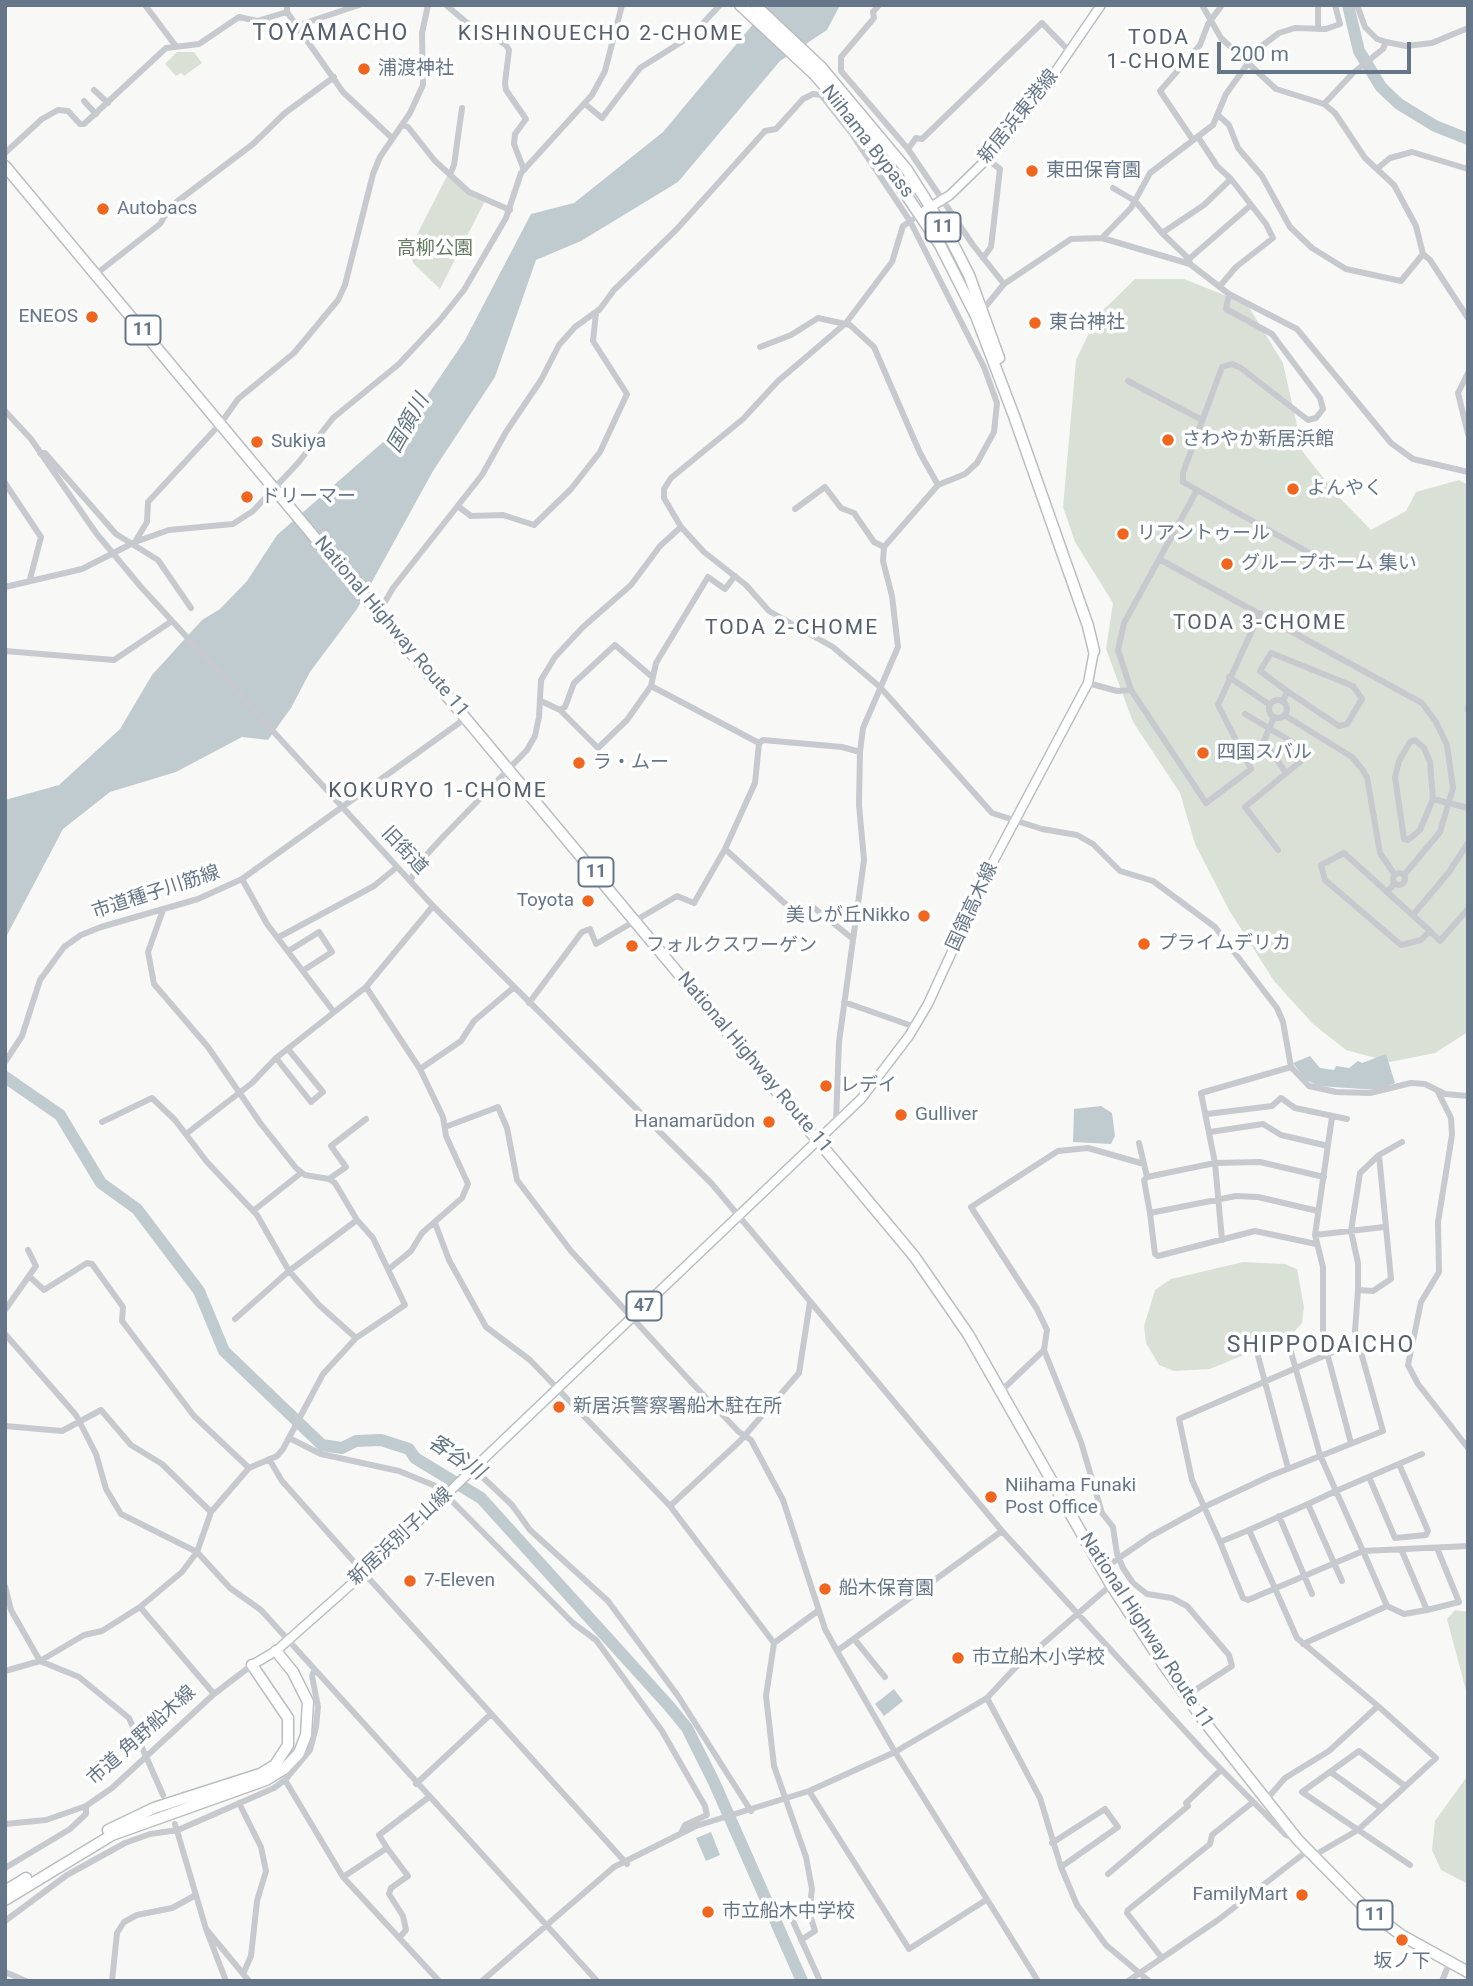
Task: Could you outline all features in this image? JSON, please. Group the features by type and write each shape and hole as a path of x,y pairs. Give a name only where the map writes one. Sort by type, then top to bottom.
{"highway":[{"name":"Niihama Bypass","path":"740,5 818,71 862,128 921,214 980,313"},
{"name":"Niihama Bypass","path":"755,5 875,129 931,208 960,257 1088,626 1094,651"},
{"name":"National Highway Route 11","path":"5,166 635,918 940,1290 1001,1391 1111,1585 1186,1696 1298,1840 1362,1905 1401,1934 1449,1964 1468,1972"},
{"path":"5,1900 112,1835 266,1780 284,1769 299,1753 306,1735 308,1702 293,1672 276,1651"},
{"path":"5,1891 128,1819 260,1774 275,1765 288,1745 288,1718 252,1665"}],"main road":[{"name":"新居浜東港線","path":"921,214 942,201 987,159 1070,52 1101,5"},
{"name":"国領高木線","path":"816,1139 861,1099 915,1027 993,862 1088,683 1094,651"},
{"name":"新居浜別子山線","path":"252,1665 276,1651 364,1573 632,1319 816,1139"}],"street":[{"path":"145,5 175,45"},
{"path":"299,25 359,5"},
{"path":"132,544 147,522 148,502 221,424 238,399 294,353 338,300 345,285 373,174 423,85 422,33 428,5"},
{"path":"446,5 466,22 506,45 509,50 506,90 526,119 515,134 514,144 524,170"},
{"path":"5,587 82,569 132,544 169,530 233,524 277,491 333,418 399,364 454,304 509,210 524,170 585,104 605,71 622,5"},
{"path":"585,104 602,118 640,68 691,36 720,5"},
{"path":"879,5 873,12 874,18 841,57 841,71 908,149 942,201 1004,284"},
{"path":"1202,5 1220,38 1276,89 1324,104 1335,113 1365,158 1394,185 1416,226 1423,254 1430,260 1468,318"},
{"path":"1220,286 1236,267 1273,238 1266,224 1231,179 1217,166 1160,91 1200,45 1210,21 1222,5"},
{"path":"1318,5 1318,29"},
{"path":"1102,238 1135,201 1150,173 1213,125 1226,94 1259,48 1279,33 1295,28 1318,29 1340,24 1335,5"},
{"path":"1357,5 1366,27 1377,39 1386,42 1406,46 1432,43 1468,28"},
{"path":"5,153 41,119 58,110 68,111 80,124 96,114 166,48 199,44 239,17 257,21 287,9 343,92 392,138"},
{"path":"908,149 916,138 922,139 1042,23 1070,52"},
{"path":"1324,104 1359,68 1376,56 1386,42"},
{"path":"96,274 160,224 170,207 253,144 285,113 334,78"},
{"path":"94,90 108,103"},
{"path":"377,610 459,507 541,380 559,345 575,327 596,313 614,290 676,230 765,131 776,129 803,100 813,94 821,95 852,134 911,221 984,367 997,403 995,432 977,463 965,474 937,485 884,547 883,561 892,596 898,647 863,728 859,805 864,860 844,1002 836,1121"},
{"path":"84,101 96,114"},
{"path":"450,175 454,165 462,108"},
{"path":"1219,116 1229,125 1238,148 1262,176 1290,227 1312,248 1346,269 1401,282 1423,254"},
{"path":"402,125 408,127 450,175 475,196 490,199 509,210"},
{"path":"1378,168 1390,158 1412,152 1468,169"},
{"path":"983,258 991,247 1000,169 987,159"},
{"path":"1163,233 1204,205 1231,179"},
{"path":"1112,188 1135,201 1190,262 1229,294 1297,329 1391,443 1413,459 1468,472"},
{"path":"1190,262 1251,205"},
{"path":"921,214 903,226 891,262 846,323 778,381 743,419 671,478 664,489 664,498 681,527 704,552 735,576 769,611 833,647 880,687 992,813 1042,829 1077,835 1093,844 1120,871 1153,881 1215,927 1277,1008 1283,1021 1291,1067 1309,1086 1336,1092 1383,1092 1411,1083 1425,1084 1445,1094 1468,1096"},
{"path":"980,313 1004,284 1071,239 1102,238 1190,262"},
{"path":"1229,294 1226,309 1272,334 1320,398 1323,409 1316,418 1308,420 1241,368 1232,364 1222,367 1183,473 1183,482 1196,492 1313,555"},
{"path":"459,507 471,516 503,514 524,524 534,525 571,489 600,452 627,394 593,341 596,313"},
{"path":"760,347 790,335 818,318 846,323 874,347 920,453 937,485"},
{"path":"1468,373 1458,393 1468,433"},
{"path":"1128,381 1202,420"},
{"name":"旧街道","path":"5,411 40,453 112,553 173,623 433,906 513,988 627,1096 738,1214 1002,1531 1077,1615 1221,1770 1286,1835 1298,1840"},
{"path":"40,453 45,453 116,534 158,560 191,608"},
{"path":"5,483 41,537 30,579"},
{"path":"794,509 825,487 841,508 854,513 874,542 884,547"},
{"path":"1196,492 1119,638 1118,650 1131,690 1206,803 1251,769 1218,705 1228,677 1260,613"},
{"path":"410,881 421,861 527,750 535,736 541,701 541,680 555,657 583,627 631,585 660,546 681,527"},
{"path":"1159,559 1422,703 1447,745 1452,769 1450,804 1434,840 1404,875 1403,884 1395,879 1380,853 1367,777 1362,769 1352,757 1284,715 1274,717 1264,741 1286,773"},
{"path":"541,701 560,710 598,748 627,720 650,686 651,676 708,578 725,589 735,576"},
{"path":"5,652 114,660 173,623"},
{"path":"560,710 565,707 574,683 615,645 651,676"},
{"path":"1271,653 1353,686 1363,699 1342,727 1287,691 1260,671 1271,653"},
{"path":"1228,677 1270,705"},
{"path":"1088,683 1117,691 1131,690"},
{"path":"650,686 759,743"},
{"path":"1284,715 1286,707 1283,702 1287,691"},
{"path":"1270,705 1275,701 1283,702"},
{"path":"1270,705 1270,713 1274,717"},
{"path":"1245,713 1304,749 1301,761 1245,807 1278,850"},
{"name":"市道種子川筋線","path":"6,1061 22,1036 40,980 64,947 81,935 101,927 198,899 242,879 466,718"},
{"path":"759,743 764,740 860,752"},
{"path":"1415,740 1424,748 1430,762 1433,799 1420,830 1408,840 1404,839 1395,777 1399,761 1410,742 1415,740"},
{"path":"530,1003 582,932 590,929 596,944 632,924 635,918 661,908 677,896 694,904 725,849 755,783 759,743"},
{"path":"1433,799 1468,808"},
{"path":"1413,915 1468,843"},
{"path":"725,849 801,918 813,907 853,939"},
{"path":"1430,931 1421,940 1401,945 1325,880 1321,864 1344,853 1413,915 1430,931 1440,941 1468,909"},
{"path":"279,937 374,886 397,867"},
{"path":"242,879 253,902 334,1012"},
{"path":"1387,892 1395,879"},
{"path":"186,1134 263,1074 276,1058 366,987 433,906"},
{"path":"5,1671 40,1661 83,1635 102,1631 140,1607 182,1572 197,1552 211,1512 248,1468 283,1450 323,1374 356,1338 405,1305 373,1238 357,1220 335,1183 329,1179 301,1173 238,1092 208,1047 154,984 148,952 163,910"},
{"path":"290,950 319,932 332,952 304,970"},
{"path":"366,987 420,1069 445,1127 448,1143 464,1173 467,1192 422,1233 411,1251 389,1269"},
{"path":"420,1069 461,1041 474,1021 513,988"},
{"path":"844,1002 915,1027"},
{"path":"276,1058 311,1102 323,1092 288,1049"},
{"path":"1222,1240 1215,1163 1201,1094 1291,1067"},
{"path":"1437,1090 1451,1118 1452,1135 1438,1222 1439,1272 1421,1302 1408,1365 1418,1384 1468,1448"},
{"path":"103,1122 152,1098 253,1211 289,1271 319,1305 356,1338"},
{"path":"1206,1114 1272,1107 1281,1098 1295,1108 1347,1119"},
{"path":"445,1127 498,1107 508,1128 517,1180 571,1251 760,1453 783,1500 819,1610 837,1651 895,1752 1038,1981"},
{"path":"1332,1117 1315,1235 1324,1266 1324,1338 1352,1443"},
{"path":"329,1179 346,1167 331,1146 366,1119"},
{"path":"1210,1132 1263,1124 1281,1135 1328,1146"},
{"path":"1103,1569 1118,1557 1203,1507 1288,1468 1383,1431 1355,1331 1358,1264 1351,1231 1360,1173 1379,1155 1402,1142"},
{"path":"1139,1143 1147,1177 1144,1180 1155,1254 1158,1256 1255,1231 1316,1244"},
{"path":"1144,1164 1088,1148 1058,1152 971,1207 1037,1309 1046,1330 1044,1350 1081,1442 1102,1513 1114,1527 1118,1557 1133,1583 1147,1594 1172,1598 1186,1606 1229,1656 1232,1666 1186,1696"},
{"path":"1358,1290 1374,1292 1391,1279 1379,1155"},
{"path":"1147,1177 1215,1163 1260,1162 1324,1177"},
{"path":"253,1211 301,1173"},
{"path":"1150,1213 1219,1199 1258,1197 1318,1211"},
{"path":"235,1319 289,1271 357,1220"},
{"path":"435,1223 449,1260 486,1327 516,1346 670,1506 774,1643"},
{"path":"1315,1235 1384,1227"},
{"path":"5,1310 36,1266 28,1250"},
{"path":"30,1277 44,1290 86,1263 92,1264 123,1307 122,1321 194,1416 248,1468"},
{"path":"670,1506 745,1435 799,1373 810,1302"},
{"path":"5,1334 66,1402 96,1454 106,1489 121,1514 197,1552 230,1588 261,1610 594,1980"},
{"path":"1358,1341 1264,1379 1179,1419 1185,1454 1203,1507 1243,1598 1248,1600 1363,1551 1468,1546"},
{"path":"1001,1391 1044,1350"},
{"path":"1291,1352 1320,1455 1387,1606 1404,1615 1468,1600"},
{"path":"1258,1356 1288,1468"},
{"path":"5,1426 62,1432 101,1410 131,1444 162,1464 211,1512"},
{"path":"290,1437 346,1462 399,1471 423,1479 449,1493 573,1623 596,1640 649,1710 708,1815 685,1825 681,1833"},
{"path":"1220,1542 1422,1454"},
{"path":"269,1459 282,1481 627,1864"},
{"path":"1368,1478 1395,1538 1426,1535 1428,1531 1399,1464"},
{"path":"473,1471 512,1505 530,1530 608,1601 678,1696 749,1811"},
{"path":"1308,1504 1342,1581"},
{"path":"1279,1516 1312,1594"},
{"path":"1128,1981 1310,1854 1358,1829 1436,1758 1297,1638 1249,1530"},
{"path":"837,1651 1002,1531"},
{"path":"1437,1548 1459,1602"},
{"path":"1401,1549 1427,1610"},
{"path":"482,1981 545,1923 614,1867 627,1864 681,1833 713,1820 809,1791 895,1752 987,1698 1111,1585"},
{"path":"5,1586 12,1609 40,1661 79,1677 130,1718 163,1795"},
{"path":"1303,1644 1387,1606"},
{"path":"140,1607 214,1694"},
{"path":"801,1940 815,1931 809,1912 813,1889 806,1857 785,1800 768,1730 766,1696 774,1643 819,1610"},
{"path":"855,1640 886,1677"},
{"name":"市道 角野船木線","path":"5,1824 46,1820 86,1806 214,1694 252,1665"},
{"path":"5,1922 35,1896 113,1849 239,1803 285,1780 310,1750 318,1707 312,1676 314,1671"},
{"path":"987,1698 1036,1790 1060,1867 1077,1905 1097,1934 1149,1981"},
{"path":"1266,1800 1285,1778 1329,1751 1378,1706"},
{"path":"416,1784 492,1714"},
{"path":"1405,1786 1359,1751 1303,1794 1410,1865"},
{"path":"1108,1874 1188,1806 1186,1803 1221,1770"},
{"path":"1332,1773 1381,1808"},
{"path":"285,1780 343,1877 439,1981"},
{"path":"809,1791 909,1949 986,1900"},
{"path":"399,1938 406,1930 403,1916 389,1895 391,1888 408,1876 379,1835 429,1797"},
{"path":"1162,1958 1127,1913 1128,1910 1210,1844 1212,1836 1253,1802"},
{"path":"239,1803 261,1847 266,1871 257,1901 251,1956 243,1974"},
{"path":"5,1868 71,1829 86,1814 86,1806"},
{"path":"1052,1843 1105,1809 1118,1828 1060,1867"},
{"path":"176,1827 206,1930 226,1981"},
{"path":"343,1877 387,1848"},
{"path":"112,1981 117,1933 124,1922 137,1915 172,1908 196,1895"},
{"path":"787,1908 820,1981"},
{"path":"206,1930 249,1981"},
{"path":"1442,1981 1449,1964"},
{"path":"5,1972 26,1981"}],"green space":[{"path":"177,52 194,52 202,63 184,76 181,73 176,76 165,64"},
{"name":"高柳公園","path":"447,176 474,198 485,201 440,289 414,264 408,252"},
{"path":"1135,279 1184,279 1247,304 1283,363 1303,452 1338,496 1371,530 1406,511 1416,492 1459,480 1468,485 1468,1032 1435,1053 1390,1062 1346,1050 1313,1024 1274,981 1229,910 1195,844 1180,793 1133,722 1106,649 1113,603 1075,542 1063,507 1076,360 1097,316"},
{"path":"1243,1262 1285,1264 1297,1269 1304,1307 1302,1323 1293,1333 1278,1341 1210,1369 1174,1371 1159,1365 1146,1343 1144,1326 1155,1290 1171,1279"},
{"path":"1455,1610 1468,1612 1468,1698 1447,1619"},
{"path":"1468,1775 1468,1884 1441,1870 1432,1850 1435,1821"}],"water":[{"name":"国領川","path":"769,5 840,5 827,30 780,61 678,182 581,241 536,260 495,377 433,471 357,609 310,672 291,708 268,740 242,737 176,772 110,792 63,829 5,939 5,800 59,785 120,729 152,675 202,620 220,609 247,581 277,535 415,414 465,340 531,214 574,203 663,132"},
{"path":"1386,1054 1395,1083 1378,1090 1318,1086 1305,1079 1293,1063 1310,1056 1320,1068 1334,1070 1336,1066 1349,1068 1358,1061 1362,1063"},
{"path":"1101,1106 1112,1113 1115,1136 1111,1144 1073,1142 1074,1109"},
{"path":"894,1689 903,1701 884,1716 875,1704"},
{"path":"711,1832 720,1855 706,1861 696,1838"}],"waterway":[{"path":"1348,5 1359,51 1381,87 1399,104 1435,126 1468,139"},
{"name":"客谷川","path":"5,1077 60,1115 101,1183 137,1209 199,1291 224,1351 322,1445 342,1448 356,1441 381,1440 409,1449 415,1458 481,1498 669,1706 687,1728 714,1782 802,1981"}],"place":[{"name":"浦渡神社","path":"364,69"},
{"name":"東田保育園","path":"1032,171"},
{"name":"Autobacs","path":"103,209"},
{"name":"ENEOS","path":"92,317"},
{"name":"東台神社","path":"1035,323"},
{"name":"さわやか新居浜館","path":"1168,440"},
{"name":"Sukiya","path":"257,442"},
{"name":"よんやく","path":"1293,489"},
{"name":"ドリーマー","path":"247,497"},
{"name":"リアントゥール","path":"1123,534"},
{"name":"グループホーム 集い","path":"1227,564"},
{"name":"四国スバル","path":"1203,753"},
{"name":"ラ・ムー","path":"579,763"},
{"name":"Toyota","path":"588,901"},
{"name":"美しが丘Nikko","path":"924,916"},
{"name":"プライムデリカ","path":"1144,944"},
{"name":"フォルクスワーゲン","path":"632,946"},
{"name":"レデイ","path":"826,1086"},
{"name":"Gulliver","path":"901,1115"},
{"name":"Hanamarūdon","path":"769,1122"},
{"name":"新居浜警察署船木駐在所","path":"559,1407"},
{"name":"Niihama Funaki Post Office","path":"991,1497"},
{"name":"7-Eleven","path":"410,1581"},
{"name":"船木保育園","path":"825,1589"},
{"name":"市立船木小学校","path":"958,1658"},
{"name":"FamilyMart","path":"1302,1895"},
{"name":"市立船木中学校","path":"708,1912"},
{"name":"坂ノ下","path":"1402,1940"}],"district":[{"name":"TOYAMACHO","path":"331,34"},
{"name":"KISHINOUECHO 2-CHOME","path":"601,35"},
{"name":"TODA 1-CHOME","path":"1159,51"},
{"name":"TODA 3-CHOME","path":"1260,624"},
{"name":"TODA 2-CHOME","path":"792,629"},
{"name":"KOKURYO 1-CHOME","path":"438,792"},
{"name":"SHIPPODAICHO","path":"1321,1346"}]}
